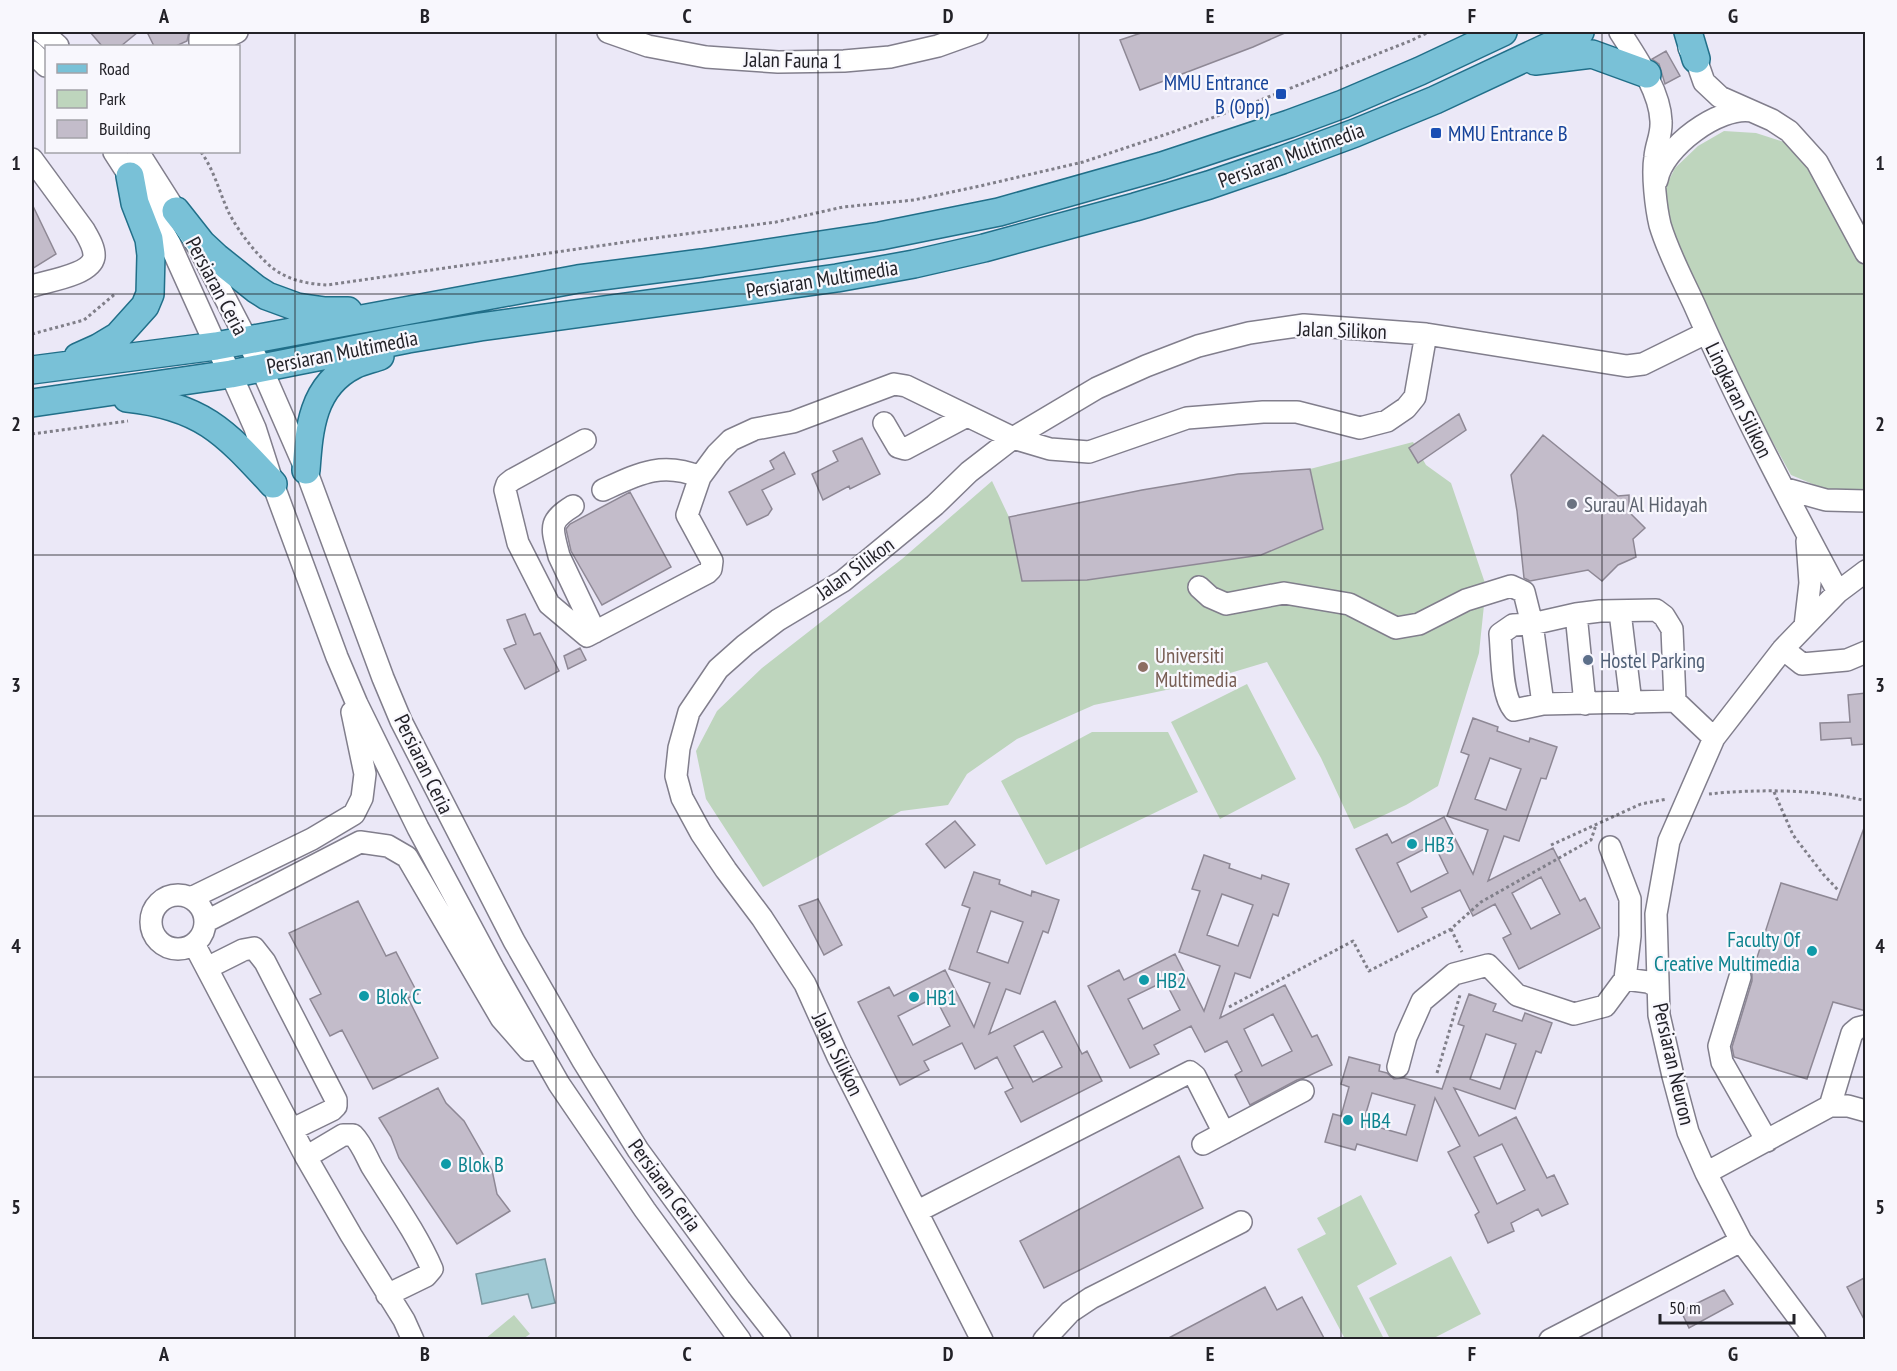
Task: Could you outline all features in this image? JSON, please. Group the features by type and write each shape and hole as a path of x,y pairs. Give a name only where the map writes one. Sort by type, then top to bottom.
{"main road":[{"name":"Persiaran Multimedia","path":"32,369 216,346 578,279 880,236 999,212 1173,163 1289,124 1420,71 1503,32"},
{"name":"Persiaran Multimedia","path":"32,403 231,374 480,327 837,278 984,248 1135,207 1262,167 1355,133 1435,100 1580,32"},
{"path":"1688,32 1696,59"},
{"path":"1515,63 1592,54 1647,74"},
{"path":"58,365 98,348 118,336 145,306 150,294 151,255 149,239 135,202 134,164"},
{"path":"176,211 202,244 255,289 297,307 325,311 441,304"},
{"path":"306,470 308,442 318,399 323,390 338,376 354,365 480,327"},
{"path":"59,399 112,396 160,402 182,409 207,420 226,435 273,484"}],"street":[{"path":"42,32 57,45"},
{"path":"211,32 200,38 200,43 210,45 237,32"},
{"name":"Jalan Fauna 1","path":"608,32 648,46 705,57 778,62 844,61 890,57 938,46 977,32"},
{"name":"Lingkaran Silikon","path":"1620,32 1647,74 1661,118 1661,136 1655,157 1656,201 1660,224 1670,253 1706,333 1838,592"},
{"path":"1678,32 1696,59 1704,82 1720,97 1772,120 1789,131 1817,162 1866,253"},
{"path":"32,52 45,65"},
{"name":"Lingkaran Silikon","path":"1656,201 1658,174 1668,157 1683,141 1702,125 1741,109 1752,111"},
{"name":"Persiaran Ceria","path":"116,153 134,164 176,211 199,248 261,367 306,470 367,637 401,721 514,941 583,1061 638,1150 780,1340"},
{"name":"Persiaran Ceria","path":"134,164 255,429 337,657 357,704 418,828 492,968 559,1084 645,1210 740,1340"},
{"path":"32,286 83,271 94,256 91,243 84,230 35,169"},
{"name":"Jalan Silikon","path":"982,1340 838,1057 805,984 762,918 701,833 682,798 676,776 679,748 689,712 718,669 778,620 843,581 935,505 969,472 1013,438 1097,388 1198,346 1248,333 1304,325 1426,334 1627,366 1643,364 1706,333"},
{"path":"585,440 512,480 507,484 505,490 518,543 549,604 587,636 711,569 712,561 687,515 700,477 717,454 731,440 755,429 793,422 894,384 906,386 1013,438 1050,450 1089,452 1187,418 1263,412 1297,412 1360,428 1387,421 1406,408 1415,397 1426,334"},
{"path":"884,423 898,447 905,449 967,416"},
{"path":"603,490 639,473 651,470 677,470 700,477"},
{"path":"1783,488 1826,501 1866,501"},
{"path":"573,506 560,514 554,522 556,544 559,556 595,632"},
{"path":"1805,626 1810,584 1806,532"},
{"name":"Persiaran Neuron","path":"1815,1340 1741,1241 1688,1132 1672,1076 1659,1015 1656,914 1669,841 1714,738 1783,649 1838,592 1866,571"},
{"path":"1199,587 1210,597 1226,604 1284,594 1350,604 1396,628 1419,624 1466,600 1511,586 1524,592 1532,624 1543,704"},
{"path":"1675,701 1543,704 1514,710 1506,694 1500,634 1513,625 1532,624 1576,614 1656,610 1664,615 1672,629 1675,701 1714,738"},
{"path":"1620,612 1630,703"},
{"path":"1576,614 1584,704"},
{"path":"1783,649 1802,664 1862,661"},
{"path":"191,898 312,839 354,814 362,798 366,774 355,722 337,657"},
{"path":"205,922 360,842 388,846 406,857 501,1018 559,1084"},
{"path":"1398,1067 1422,1001 1454,974 1488,964 1517,995 1574,1014 1605,1006 1625,979 1630,936 1630,899 1610,847"},
{"path":"179,895 191,898 201,908 205,922 202,934 194,944 183,948 170,948 159,941 152,930 151,918 156,906 166,898 179,895"},
{"path":"194,944 306,1157 404,1320 413,1340"},
{"path":"207,968 243,950 254,948 265,962 336,1100 336,1106 332,1110 293,1129"},
{"path":"1740,977 1719,1046 1722,1062 1767,1141"},
{"path":"1625,979 1648,982 1658,987"},
{"path":"1830,1106 1852,1033 1866,1026"},
{"path":"918,1211 1190,1072 1195,1076 1224,1133"},
{"path":"1203,1144 1303,1091"},
{"path":"1706,1173 1830,1106 1848,1106 1866,1110"},
{"path":"306,1157 343,1136 353,1135 403,1215 432,1269 426,1276 387,1295"},
{"path":"1044,1340 1070,1312 1091,1298 1241,1222"},
{"path":"1550,1340 1741,1241"}],"path":[{"path":"202,153 213,171 236,226 250,244 281,274 308,284 327,285 776,222 843,207 914,200 1072,165 1170,134 1429,32"},
{"path":"32,334 84,320 115,294"},
{"path":"32,434 131,421"},
{"path":"1774,792 1793,835 1838,890"},
{"path":"1229,1007 1353,941 1370,971 1451,929 1480,902 1592,840 1596,825"}],"green space":[{"path":"1724,131 1756,133 1784,142 1801,158 1817,175 1865,269 1865,489 1845,494 1791,475 1749,399 1675,243 1665,188 1675,168 1698,146"},
{"path":"1413,442 1426,465 1451,483 1486,586 1479,653 1438,786 1406,805 1354,829 1321,758 1267,662 1190,685 1094,705 1017,739 967,774 948,805 901,811 763,887 706,799 696,751 717,711 762,668 902,559 992,481 1009,517 1022,581 1087,580 1261,555 1323,529 1310,469"},
{"path":"1247,684 1296,779 1220,819 1171,722"},
{"path":"1092,732 1168,732 1198,792 1046,865 1001,781"},
{"path":"1361,1195 1397,1264 1357,1286 1384,1339 1345,1339 1297,1249 1326,1234 1317,1218"},
{"path":"1451,1256 1481,1314 1432,1339 1390,1339 1369,1298"},
{"path":"514,1315 530,1334 523,1339 485,1339"}],"water":[{"path":"545,1259 555,1303 532,1308 528,1294 482,1304 476,1274"}],"building":[{"path":"90,32 138,32 122,45 101,45"},
{"path":"147,32 189,32 187,41 178,45 154,45"},
{"path":"1144,32 1287,32 1140,90 1120,40"},
{"path":"1666,51 1680,76 1665,84 1659,64 1652,59"},
{"path":"32,204 56,254 32,269"},
{"path":"1459,414 1466,430 1418,463 1409,448"},
{"name":"Surau Al Hidayah","path":"1543,435 1618,496 1629,495 1629,512 1645,528 1633,539 1636,557 1618,565 1602,581 1588,570 1530,581 1524,578 1511,475"},
{"path":"862,438 880,474 850,489 849,486 823,500 812,474 838,461 833,451"},
{"path":"784,452 795,474 762,490 772,509 768,515 747,525 729,492 774,469 770,461"},
{"path":"1310,469 1323,529 1261,555 1087,580 1022,581 1009,517 1142,490 1238,474"},
{"path":"630,492 671,567 602,605 571,551 566,529 570,524"},
{"path":"525,614 534,635 540,633 559,671 525,689 504,649 516,644 507,620"},
{"path":"580,648 586,660 568,669 564,656"},
{"path":"1866,693 1866,744 1852,745 1851,738 1821,740 1820,723 1850,722 1848,695"},
{"name":"HB3","path":"1473,718 1498,727 1497,731 1529,742 1530,738 1557,747 1546,779 1541,778 1519,841 1504,836 1488,881 1553,848 1580,901 1585,898 1600,928 1519,969 1503,938 1511,934 1495,904 1473,916 1460,890 1422,908 1427,917 1398,932 1356,849 1387,834 1392,843 1444,817 1473,874 1488,830 1447,816 1469,755 1461,752","holes":["1490,758 1521,769 1506,810 1475,799","1434,844 1448,873 1411,892 1397,863","1541,877 1560,914 1531,929 1512,893"]},
{"path":"955,821 975,845 945,868 926,844"},
{"name":"Faculty Of Creative Multimedia","path":"1864,828 1866,828 1866,1011 1833,1002 1807,1079 1734,1057 1732,1047 1752,981 1752,973 1781,883 1837,900"},
{"name":"HB2","path":"1204,855 1230,864 1229,868 1261,879 1262,875 1289,884 1278,916 1273,914 1250,978 1235,973 1220,1018 1285,985 1312,1037 1317,1035 1332,1065 1297,1080 1250,1105 1235,1075 1242,1071 1227,1041 1205,1052 1191,1026 1154,1045 1159,1054 1130,1068 1088,986 1119,970 1124,980 1175,954 1204,1011 1220,966 1179,952 1200,891 1192,889","holes":["1222,894 1253,905 1238,946 1207,935","1165,981 1180,1010 1143,1029 1128,999","1273,1014 1292,1051 1262,1066 1244,1029"]},
{"name":"HB1","path":"974,872 1000,880 999,884 1031,896 1032,891 1059,900 1048,933 1043,931 1020,994 1006,989 989,1034 1055,1001 1082,1054 1087,1051 1102,1081 1021,1122 1005,1092 1013,1088 997,1057 975,1069 962,1043 924,1061 929,1070 900,1085 858,1002 889,987 894,996 945,970 974,1027 990,983 949,969 970,908 962,905","holes":["991,911 1023,922 1008,963 977,952","935,997 950,1026 913,1045 898,1016","1043,1031 1062,1067 1033,1082 1014,1046"]},
{"path":"818,899 842,945 824,955 799,906"},
{"name":"Blok C","path":"358,901 386,956 396,952 418,994 408,998 438,1058 373,1089 342,1030 330,1036 310,999 321,994 289,933"},
{"name":"HB4","path":"1469,994 1496,1004 1493,1011 1522,1021 1525,1013 1552,1023 1541,1053 1536,1051 1515,1109 1454,1088 1479,1136 1516,1117 1547,1178 1554,1175 1568,1204 1542,1216 1538,1209 1511,1223 1514,1231 1488,1243 1475,1215 1479,1212 1448,1152 1460,1146 1435,1098 1417,1161 1357,1144 1355,1150 1325,1142 1333,1114 1341,1116 1349,1087 1341,1084 1349,1057 1380,1065 1379,1071 1387,1073 1394,1079 1404,1078 1442,1089 1464,1026 1458,1024","holes":["1486,1034 1516,1044 1500,1089 1470,1079","1372,1093 1415,1105 1406,1135 1363,1123","1502,1144 1525,1190 1497,1204 1474,1157"]},
{"name":"Blok B","path":"438,1088 446,1103 464,1121 492,1170 497,1194 510,1211 457,1244 399,1158 391,1137 379,1118"},
{"path":"1179,1156 1203,1208 1044,1288 1020,1241"},
{"path":"1866,1277 1866,1323 1847,1287"},
{"path":"1265,1287 1277,1310 1302,1297 1325,1340 1165,1340"},
{"path":"1724,1290 1733,1304 1689,1328 1681,1311"}],"place":[{"name":"MMU Entrance B (Opp)","path":"1281,94"},
{"name":"MMU Entrance B","path":"1436,133"},
{"name":"Surau Al Hidayah","path":"1572,504"},
{"name":"Hostel Parking","path":"1588,660"},
{"name":"Universiti Multimedia","path":"1143,667"},
{"name":"HB3","path":"1412,844"},
{"name":"Faculty Of Creative Multimedia","path":"1812,951"},
{"name":"HB2","path":"1144,980"},
{"name":"Blok C","path":"364,996"},
{"name":"HB1","path":"914,997"},
{"name":"HB4","path":"1348,1120"},
{"name":"Blok B","path":"446,1164"}]}
